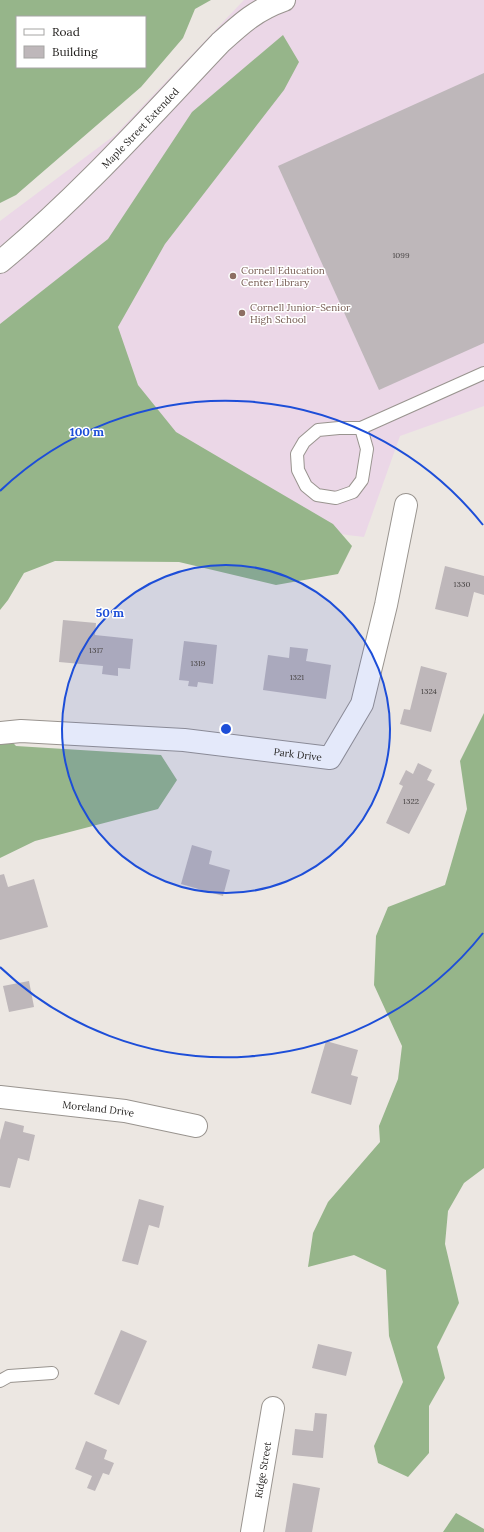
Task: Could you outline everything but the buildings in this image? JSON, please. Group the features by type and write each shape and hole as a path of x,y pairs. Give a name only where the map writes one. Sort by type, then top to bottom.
{"street":[{"name":"Maple Street Extended","path":"0,262 36,232 88,182 226,37 243,22 266,6 284,0"},
{"name":"Park Drive","path":"0,733 21,731 184,740 330,758 362,704 383,618 406,505"},
{"name":"Moreland Drive","path":"0,1097 125,1111 196,1126"},
{"name":"Ridge Street","path":"252,1532 273,1408"}],"lane":[{"path":"361,428 367,449 362,480 353,492 336,498 317,495 306,486 298,470 297,454 304,442 318,430 361,428 484,373"},
{"path":"0,1381 9,1376 52,1373"}],"shaded area":[{"name":"Cornell Junior-Senior High School","path":"244,0 484,0 484,406 400,436 364,537 0,492 0,221 115,135"}],"green space":[{"path":"0,0 211,0 195,9 183,38 141,87 16,195 0,203"},
{"path":"283,35 299,62 284,90 165,244 118,327 138,385 176,432 333,524 352,546 338,574 276,585 179,562 55,561 24,573 8,600 0,610 0,324 108,239 192,112"},
{"path":"484,713 484,1168 464,1183 448,1211 445,1244 459,1303 437,1347 445,1378 429,1406 429,1453 408,1477 378,1463 374,1446 403,1382 389,1336 386,1270 354,1255 308,1267 313,1233 328,1202 380,1142 379,1126 398,1079 402,1046 374,985 376,936 388,907 445,885 467,809 460,761"},
{"path":"0,729 16,746 161,755 177,780 158,809 35,841 0,858"},
{"path":"456,1513 484,1529 484,1532 443,1532"}],"place":[{"name":"Cornell Education Center Library","path":"233,276"},
{"name":"Cornell Junior-Senior High School","path":"242,313"}]}
